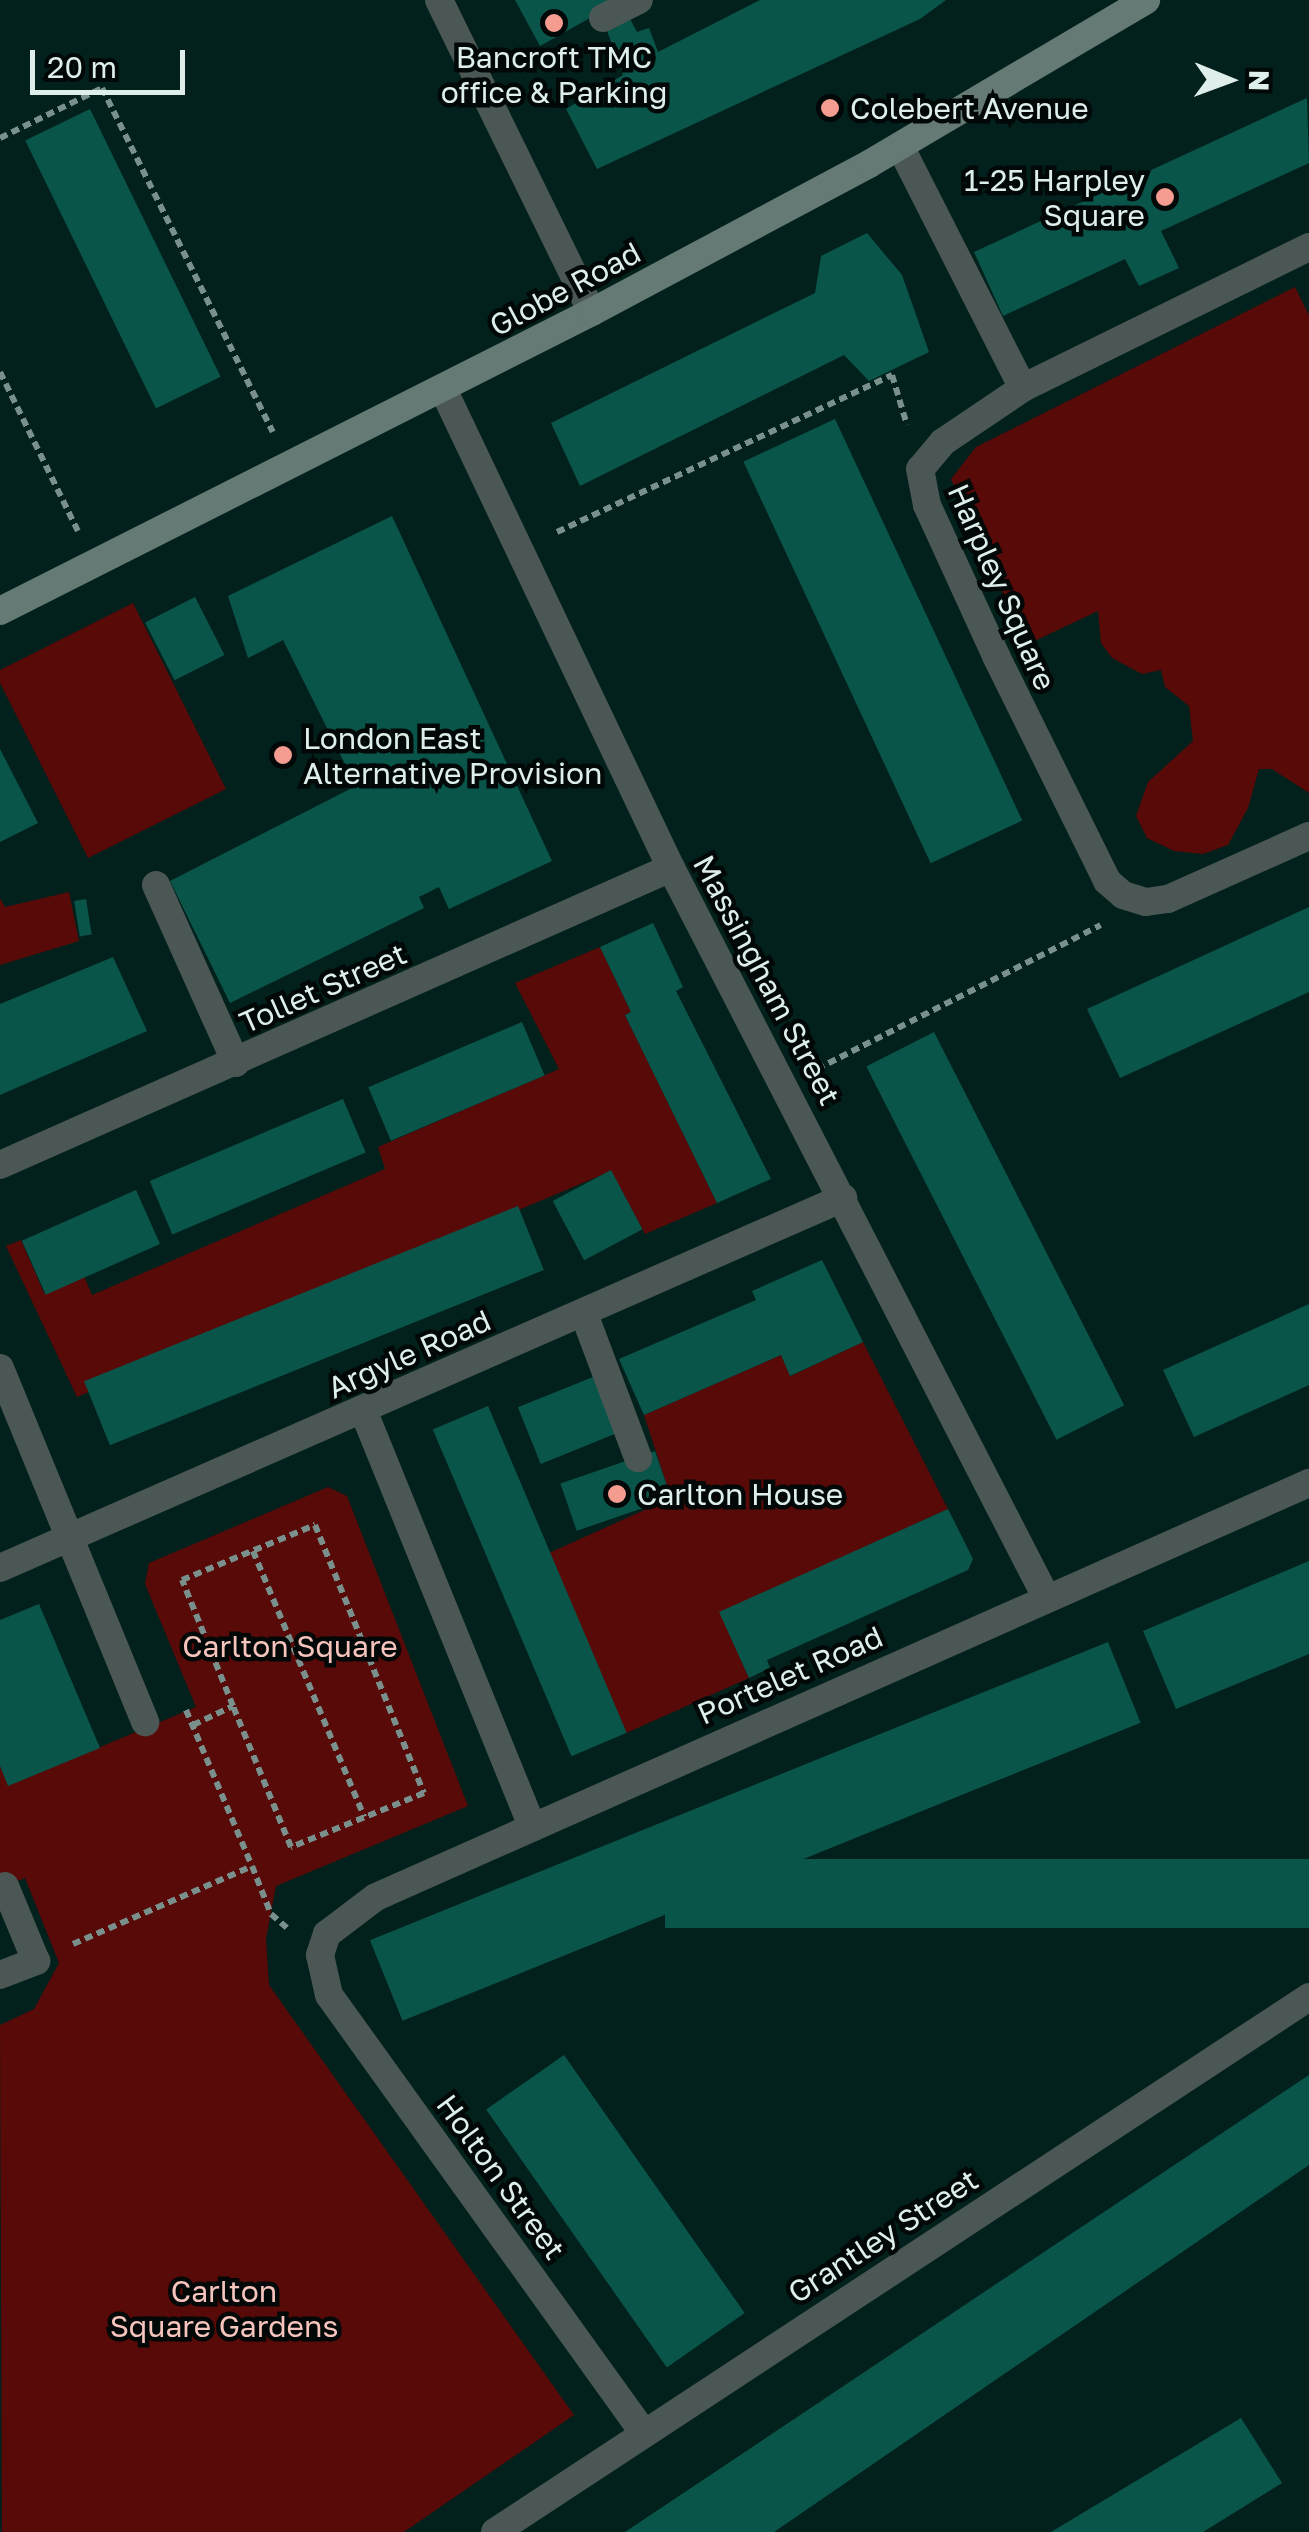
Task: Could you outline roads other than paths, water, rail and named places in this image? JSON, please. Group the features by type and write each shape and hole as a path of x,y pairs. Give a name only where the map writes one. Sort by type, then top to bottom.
{"main road":[{"name":"Globe Road","path":"0,611 592,312 900,146 1146,0"}],"street":[{"path":"439,0 592,312"},
{"path":"602,18 638,0"},
{"path":"900,146 1023,388"},
{"name":"Harpley Square","path":"1309,247 1023,388 929,453 920,469 921,487 950,556 1107,880 1123,896 1146,902 1188,891 1309,836"},
{"name":"Massingham Street","path":"443,389 671,868 1045,1595"},
{"name":"Tollet Street","path":"0,1165 236,1064 671,868"},
{"path":"156,885 236,1064"},
{"name":"Argyle Road","path":"0,1568 844,1198"},
{"path":"584,1314 638,1458"},
{"path":"0,1368 145,1722"},
{"path":"363,1410 532,1827"},
{"name":"Portelet Road","path":"320,1955 327,1934 356,1908 1045,1595 1309,1483"},
{"path":"0,1975 36,1960 5,1886"},
{"name":"Holton Street","path":"320,1955 329,1995 643,2432"},
{"name":"Grantley Street","path":"495,2532 1309,1997"}],"place":[{"name":"Bancroft TMC office & Parking","path":"554,23"},
{"name":"Colebert Avenue","path":"830,108"},
{"name":"1-25 Harpley Square","path":"1165,197"},
{"name":"London East Alternative Provision","path":"283,755"},
{"name":"Carlton House","path":"617,1494"}],"park label":[{"name":"Carlton Square","path":"290,1646"},
{"name":"Carlton Square Gardens","path":"224,2308"}]}
